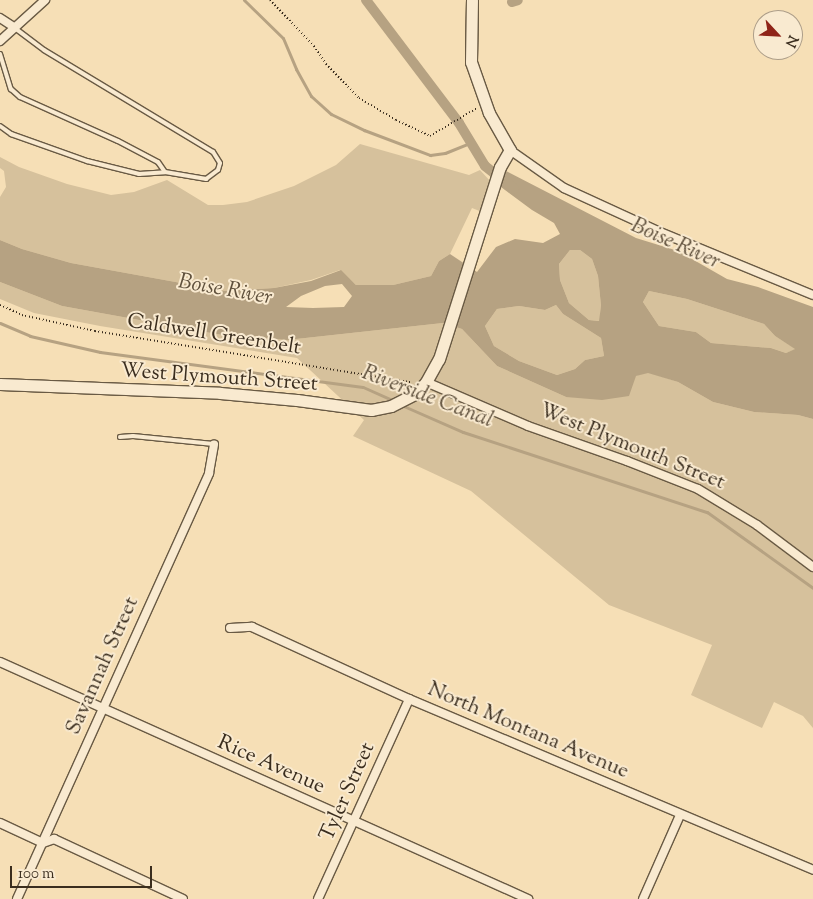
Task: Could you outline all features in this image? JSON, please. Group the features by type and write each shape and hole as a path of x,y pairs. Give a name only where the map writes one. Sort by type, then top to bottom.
{"street":[{"path":"0,41 45,0"},
{"path":"472,0 471,62 489,113 510,150 548,179 564,188 660,232 813,295"},
{"path":"0,18 14,27"},
{"name":"West Plymouth Street","path":"0,384 229,394 297,400 371,410 391,406 402,401 415,394 426,382 439,359 500,167 510,150"},
{"name":"West Plymouth Street","path":"426,382 528,426 627,461 698,490 757,525 813,567"},
{"name":"Savannah Street","path":"17,899 209,473 214,444"},
{"name":"North Montana Avenue","path":"230,628 252,627 409,699 813,870"},
{"name":"Rice Avenue","path":"0,662 528,899"},
{"name":"Tyler Street","path":"318,899 409,699"},
{"path":"643,899 680,815"},
{"path":"0,823 42,843 54,840 183,899"}],"lane":[{"path":"0,126 11,134 87,161 138,174 165,172 206,179 218,170 220,163 213,152 44,50 14,27"},
{"path":"0,54 11,89 20,97 118,141 158,162 165,172"},
{"path":"120,437 133,436 214,444"}],"path":[{"path":"270,0 314,46 326,64 359,98 396,120 430,136 450,126 467,114"},
{"name":"Caldwell Greenbelt","path":"0,305 22,315 95,331 406,381 426,382"}],"shaded area":[{"path":"360,144 469,175 480,170 491,182 482,212 472,208 450,254 439,261 431,276 393,285 356,285 340,270 311,280 274,288 225,291 71,263 22,249 0,240 0,197 6,187 4,171 0,168 0,157 19,167 67,184 111,195 134,192 167,180 208,205 223,205 247,202 294,186 336,165"},
{"path":"570,250 580,250 592,259 598,276 601,306 600,321 589,320 569,303 560,280 559,264"},
{"path":"0,282 62,306 222,335 287,340 443,323 462,329 497,366 566,397 648,372 678,382 713,402 754,412 798,415 813,419 813,728 803,716 774,702 762,728 691,695 712,645 609,605 471,491 353,436 364,420 297,358 100,326 34,313 0,299"},
{"path":"649,291 687,299 764,324 775,336 796,349 786,353 771,348 711,343 696,332 659,326 643,302"},
{"path":"556,305 563,314 601,338 604,356 585,360 575,369 557,375 519,361 494,346 485,326 497,309 519,306 545,310"}],"water":[{"name":"Boise River","path":"506,171 636,238 678,251 727,279 758,287 813,307 813,419 798,415 754,412 713,402 678,382 648,373 636,376 629,396 602,400 566,397 497,366 462,329 443,323 287,340 222,335 62,306 0,282 0,240 22,249 71,263 225,291 274,288 311,281 341,270 356,285 393,285 431,276 439,261 450,254 477,272 496,247 515,239 543,243 560,234 554,223 532,210 501,187","holes":["570,250 580,250 592,259 598,276 601,306 599,321 589,320 569,303 560,280 559,264","342,284 352,296 344,307 286,307 301,296 325,286","649,291 687,299 764,324 775,336 795,349 786,353 771,348 711,343 696,332 659,326 643,302","556,305 563,314 601,338 604,356 585,360 575,369 557,375 519,361 494,346 485,326 497,309 519,306 545,310"]}],"waterway":[{"path":"244,0 283,38 296,69 311,96 331,114 364,130 430,155 445,153 470,143"},
{"path":"366,0 459,123 485,166 514,189"},
{"path":"512,2 518,0"},
{"name":"Riverside Canal","path":"0,323 30,336 100,352 363,387 394,401"},
{"name":"Riverside Canal","path":"399,404 463,432 707,512 813,588"}]}
